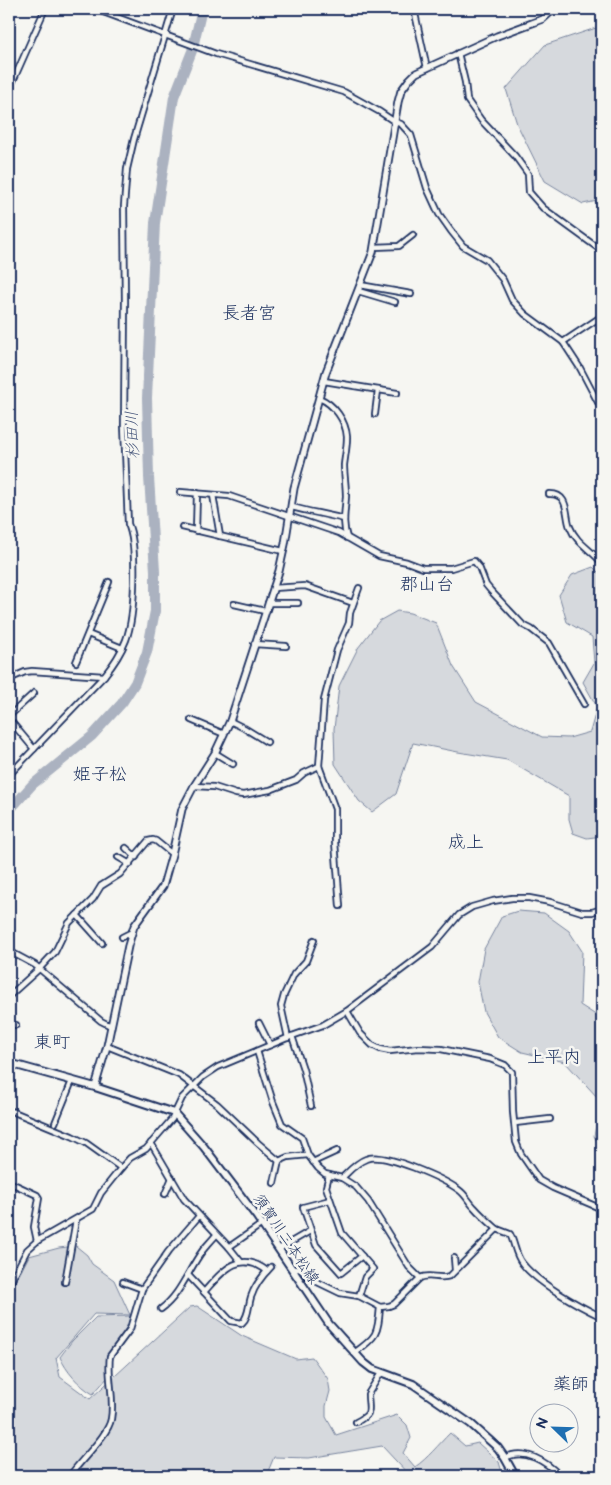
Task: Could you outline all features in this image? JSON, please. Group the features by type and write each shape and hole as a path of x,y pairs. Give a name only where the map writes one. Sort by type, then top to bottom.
{"main road":[{"path":"9,1063 95,1087 174,1113"},
{"name":"須賀川二本松線","path":"174,1113 204,1147 262,1224 329,1324 354,1353 368,1367 423,1390 484,1435 505,1458 515,1476"}],"street":[{"path":"9,90 44,9"},
{"path":"95,9 216,54 344,92 401,124 411,135 427,188 439,214 463,246 487,260 503,280 512,300 525,314 563,342 580,368 602,410"},
{"path":"9,775 104,676 117,658 127,638 132,610 134,570 133,533 128,524 124,425 124,206 127,170 134,139 174,9"},
{"path":"414,9 427,68"},
{"path":"95,1087 107,1046 132,932 138,919 163,886 182,809 194,786 215,754 230,721 273,588 290,518 294,488 324,380 374,247 401,91 409,80 427,68 497,36 543,20 554,9"},
{"path":"458,53 467,100 481,120 516,156 528,174 529,192 542,208 602,251"},
{"path":"374,247 399,246 413,236"},
{"path":"359,288 411,294"},
{"path":"359,288 395,302"},
{"path":"563,342 602,316"},
{"path":"324,380 397,393"},
{"path":"376,414 378,390"},
{"path":"319,398 328,402 339,414 347,435 344,465 346,497 343,527 347,538"},
{"path":"180,492 229,496 338,533 379,556 407,562 423,568 439,569 477,563 491,592 524,625 549,643 584,704"},
{"path":"196,530 197,493"},
{"path":"549,494 557,495 564,501 569,516 568,522 574,536 602,563"},
{"path":"214,495 220,536"},
{"path":"292,507 314,514 331,515 344,519"},
{"path":"182,527 283,551"},
{"path":"76,662 109,582"},
{"path":"273,588 305,586 353,603"},
{"path":"340,906 335,842 335,810 320,766 324,700 337,650 349,622 350,613 359,588"},
{"path":"268,603 298,603"},
{"path":"234,604 265,611"},
{"path":"88,634 122,648"},
{"path":"254,644 286,646"},
{"path":"9,679 32,671 104,676"},
{"path":"34,693 9,718 34,749"},
{"path":"191,720 224,734"},
{"path":"230,721 267,742"},
{"path":"215,754 233,764"},
{"path":"194,786 214,787 243,795 270,790 296,780 304,773 320,766"},
{"path":"9,996 55,952 69,923 93,899 102,886 120,874 130,864 148,841 153,840 172,854"},
{"path":"126,848 136,857"},
{"path":"118,857 130,864"},
{"path":"9,1285 23,1257 37,1241 93,1209 101,1193 121,1168 130,1158 146,1149 172,1120 182,1098 203,1077 218,1067 323,1025 347,1011 432,946 459,914 472,907 493,900 529,898 582,912 602,909"},
{"path":"77,915 102,943"},
{"path":"122,937 132,932"},
{"path":"311,1106 303,1069 290,1037 281,1006 294,974 306,961 314,940"},
{"path":"9,952 40,968 101,1021 111,1026"},
{"path":"347,1011 360,1033 372,1045 380,1049 390,1051 418,1048 441,1049 490,1059 505,1065 512,1072 514,1123 516,1142 520,1154 539,1180 553,1188 602,1208"},
{"path":"259,1023 270,1045"},
{"path":"9,1024 16,1025"},
{"path":"107,1046 168,1070 194,1085 279,1161"},
{"path":"257,1051 278,1117 285,1126 302,1138 308,1156 318,1168 329,1175 342,1178 356,1187 368,1201 409,1267 420,1278"},
{"path":"55,1122 72,1081"},
{"path":"9,1110 86,1143 121,1168"},
{"path":"514,1123 550,1119"},
{"path":"151,1143 184,1199 241,1262"},
{"path":"313,1162 337,1151"},
{"path":"279,1161 288,1157 308,1156"},
{"path":"342,1178 367,1158 378,1158 408,1165 450,1184 461,1191 473,1206 497,1228 510,1234 521,1262 529,1271 577,1305 602,1318"},
{"path":"274,1183 279,1161"},
{"path":"329,1175 326,1187 342,1233 373,1268 365,1277 359,1296"},
{"path":"165,1194 172,1178"},
{"path":"9,1182 37,1195 39,1198 34,1227 37,1241"},
{"path":"330,1200 304,1207 310,1231 316,1245 341,1273 362,1256"},
{"path":"70,1476 107,1429 111,1420 110,1356 130,1329 142,1288 168,1252 199,1216"},
{"path":"65,1282 76,1220"},
{"path":"229,1247 262,1224"},
{"path":"292,1269 300,1269 309,1278 340,1293 359,1296 380,1306 389,1306 394,1304 420,1278 431,1276 445,1278 497,1228"},
{"path":"279,1249 310,1231"},
{"path":"161,1309 177,1293 203,1250 216,1235"},
{"path":"454,1258 455,1270"},
{"path":"188,1275 204,1292 231,1320 242,1323 247,1315 256,1286 269,1269 252,1262 241,1262 224,1270 204,1292"},
{"path":"123,1282 142,1288"},
{"path":"354,1353 368,1343 378,1332 380,1306"},
{"path":"356,1422 369,1414 368,1394 381,1372"},
{"path":"505,1458 518,1453 529,1456 548,1465 560,1476"}],"shaded area":[{"path":"596,28 602,32 602,200 583,204 545,181 517,124 506,89 545,45"},
{"path":"593,567 602,576 602,836 587,838 573,833 569,819 569,796 507,760 413,743 396,794 372,812 359,801 335,764 334,729 339,686 358,648 379,621 397,611 410,613 436,623 453,666 476,702 542,737 569,738 590,732 597,707 583,682 594,663 592,637 567,622 559,595 572,575"},
{"path":"518,911 544,913 569,931 582,951 580,1005 602,1019 602,1150 594,1136 598,1098 565,1062 522,1052 498,1037 484,1012 478,982 484,949 502,916"},
{"path":"76,1246 87,1255 92,1264 114,1280 130,1315 94,1314 56,1358 60,1377 90,1399 190,1307 197,1306 242,1336 296,1359 312,1357 328,1379 330,1391 326,1406 326,1417 336,1435 397,1415 407,1425 411,1438 403,1453 415,1467 450,1433 465,1446 478,1443 499,1462 503,1476 410,1476 382,1446 309,1458 274,1457 266,1476 91,1476 86,1474 80,1476 9,1476 9,1294 29,1256 59,1248"},
{"path":"130,1316 129,1323 108,1357 108,1377 93,1394 74,1378 60,1357 72,1341 96,1317"}],"waterway":[{"name":"杉田川","path":"9,811 32,785 92,736 122,703 135,683 147,652 155,611 155,571 149,477 147,398 155,223 174,97 192,51 202,9"}],"district":[{"name":"長者宮","path":"249,313"},
{"name":"郡山台","path":"427,584"},
{"name":"姫子松","path":"100,774"},
{"name":"成上","path":"466,842"},
{"name":"東町","path":"52,1042"},
{"name":"上平内","path":"554,1057"},
{"name":"薬師","path":"571,1384"}]}
